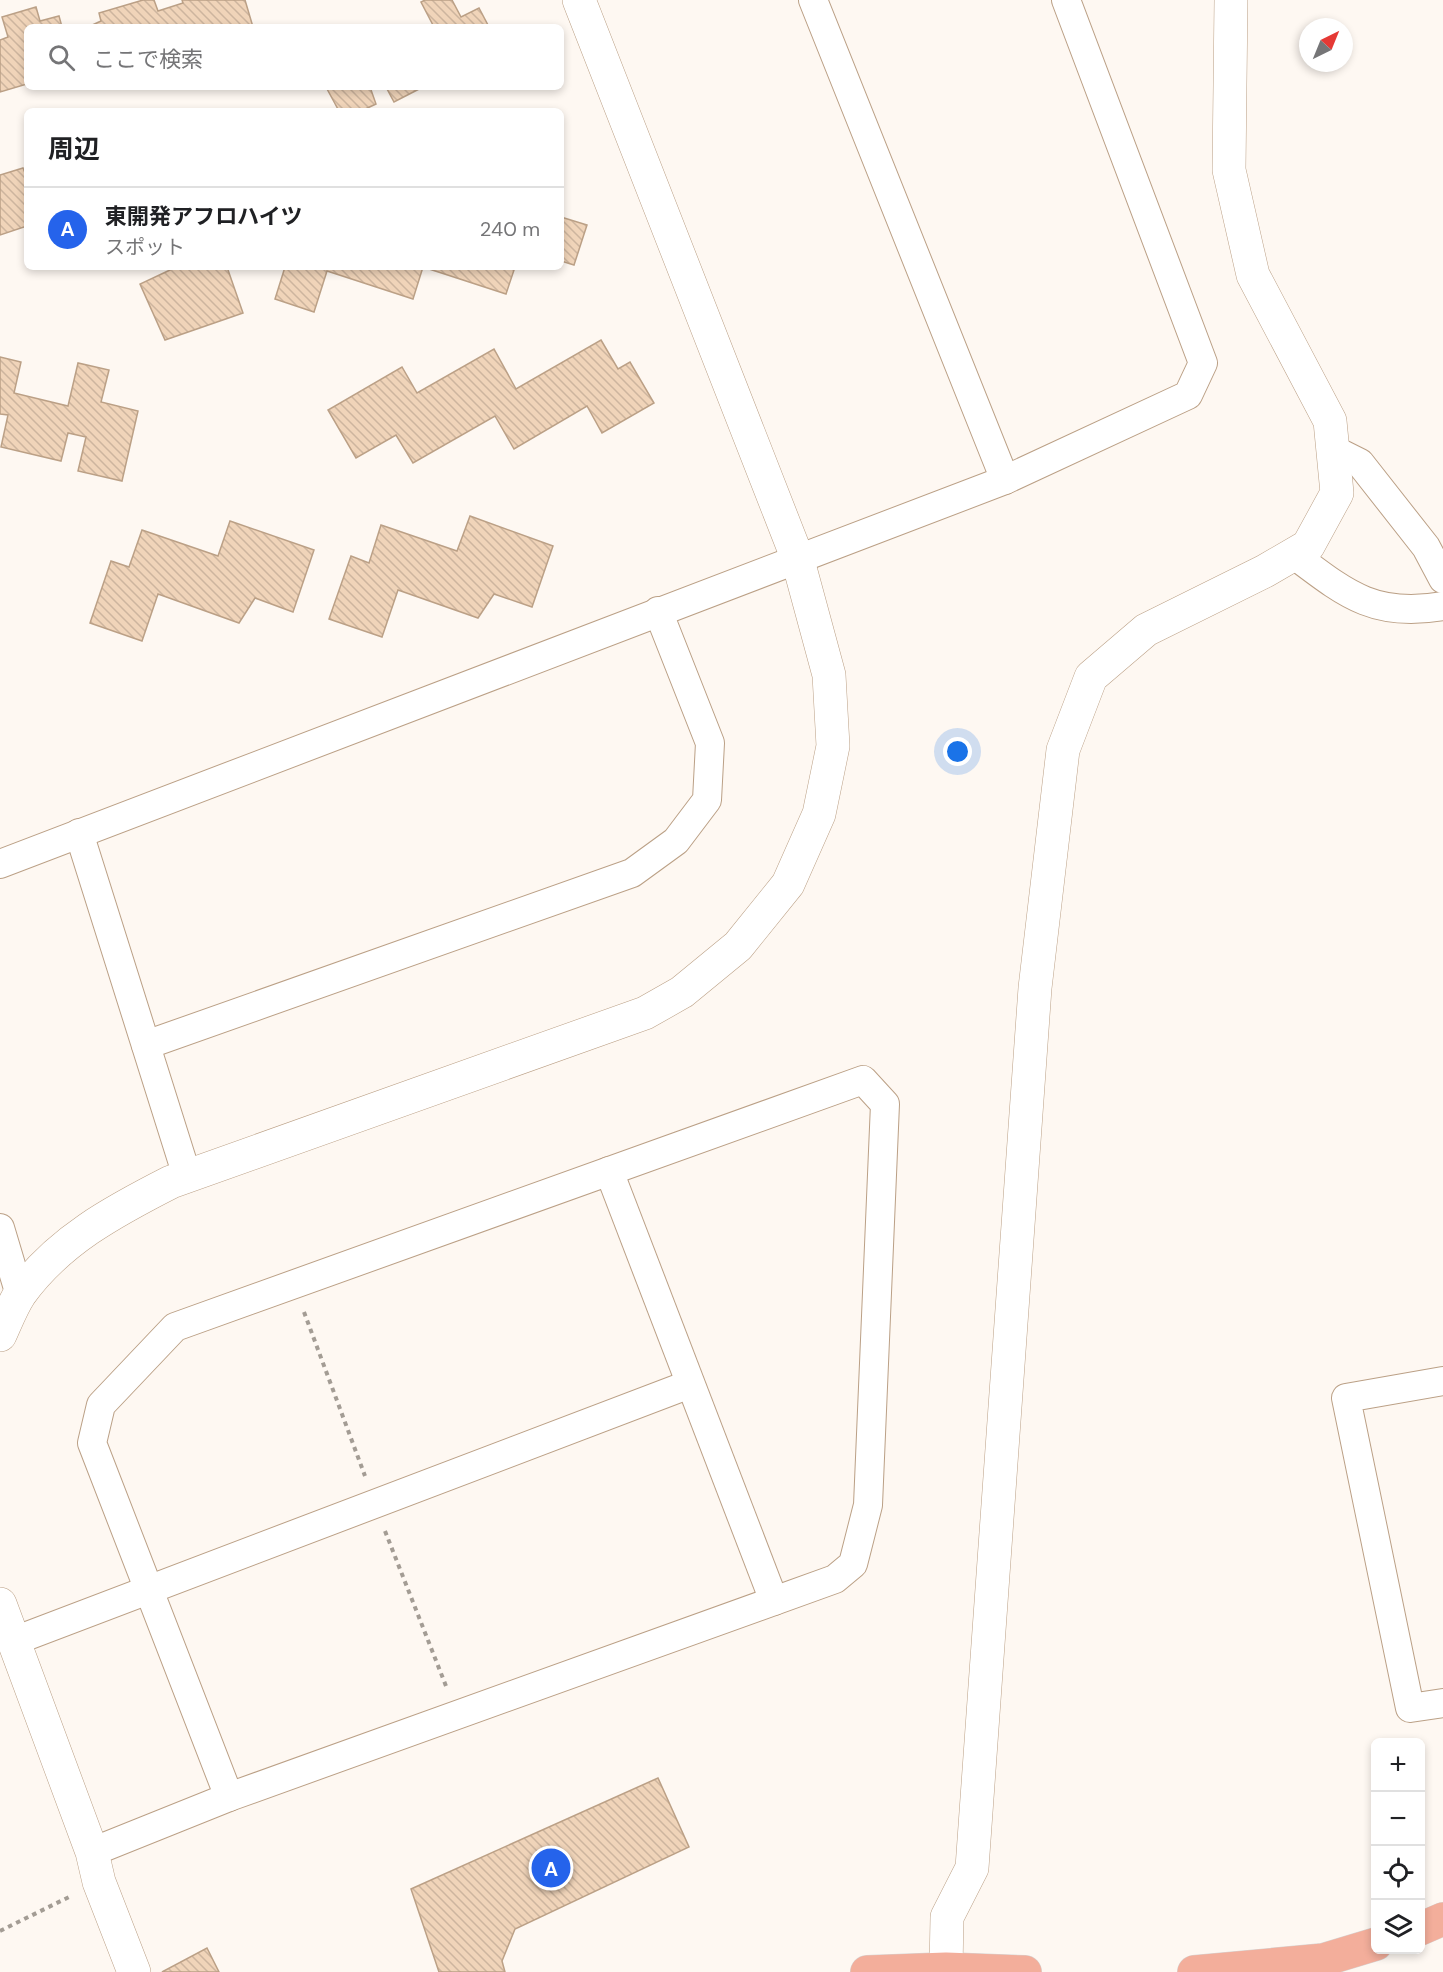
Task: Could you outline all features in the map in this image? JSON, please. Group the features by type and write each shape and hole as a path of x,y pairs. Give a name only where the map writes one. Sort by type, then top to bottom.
{"main road":[{"path":"1425,1927 1443,1919"},
{"path":"1194,1972 1323,1960 1371,1946"},
{"path":"867,1972 946,1969 1025,1972"}],"street":[{"path":"0,1335 20,1295 56,1254 104,1217 187,1176 645,1013 682,992 738,946 788,885 819,814 833,746 829,675 798,557 579,0"},
{"path":"813,0 1005,480"},
{"path":"0,864 798,557 1005,480 1188,394 1203,363 1066,0"},
{"path":"946,1969 947,1917 972,1868 1035,988 1063,750 1091,677 1146,630 1308,546 1336,493 1330,421 1281,332 1253,275 1229,170 1231,0"},
{"path":"1332,448 1360,464 1426,547 1443,579"},
{"path":"1293,554 1342,591 1392,610 1417,610 1443,606"},
{"path":"146,1045 632,873 676,841 707,800 710,743 658,611"},
{"path":"79,833 187,1176"},
{"path":"96,1867 229,1797 835,1579 853,1564 868,1505 885,1104 862,1080 175,1327 101,1405 92,1443 229,1797"},
{"path":"609,1171 774,1601"},
{"path":"0,1228 20,1295"},
{"path":"1443,1381 1346,1398 1410,1708 1443,1703"},
{"path":"14,1641 690,1384"},
{"path":"0,1604 134,1972"}],"path":[{"path":"0,1931 96,1867"}],"building":[{"path":"143,0 154,0 158,11 183,3 182,0 245,0 252,24 94,24 101,21 99,13"},
{"path":"452,0 461,17 479,8 487,24 432,24 421,2"},
{"path":"36,7 40,21 59,16 61,24 24,24 24,85 0,92 0,40 8,37 2,17"},
{"path":"328,90 371,90 376,104 367,108 337,108"},
{"path":"388,90 417,90 394,102"},
{"path":"23,168 24,170 24,227 0,235 0,175"},
{"path":"564,218 587,225 574,265 564,262"},
{"path":"170,270 228,270 243,313 165,340 140,284"},
{"path":"284,270 422,270 413,299 327,271 314,312 275,299"},
{"path":"432,270 514,270 506,294"},
{"path":"601,340 618,369 630,362 654,403 602,433 587,406 514,449 495,416 413,463 396,435 356,458 328,410 402,367 417,393 494,349 516,389"},
{"path":"0,357 21,362 14,393 68,406 78,363 109,370 101,402 138,411 122,481 78,471 86,437 68,433 61,461 1,447 8,415 0,414"},
{"path":"470,516 553,546 532,607 494,594 478,618 398,590 382,637 329,619 351,556 369,563 381,525 457,551"},
{"path":"230,521 314,550 293,612 255,598 239,623 158,594 142,641 90,623 111,561 129,567 142,530 218,556"},
{"path":"658,1778 689,1847 515,1929 502,1961 505,1972 439,1972 411,1889"},
{"path":"207,1948 219,1972 162,1972"}],"place":[{"name":"東開発アフロハイツ","path":"551,1868"}]}
